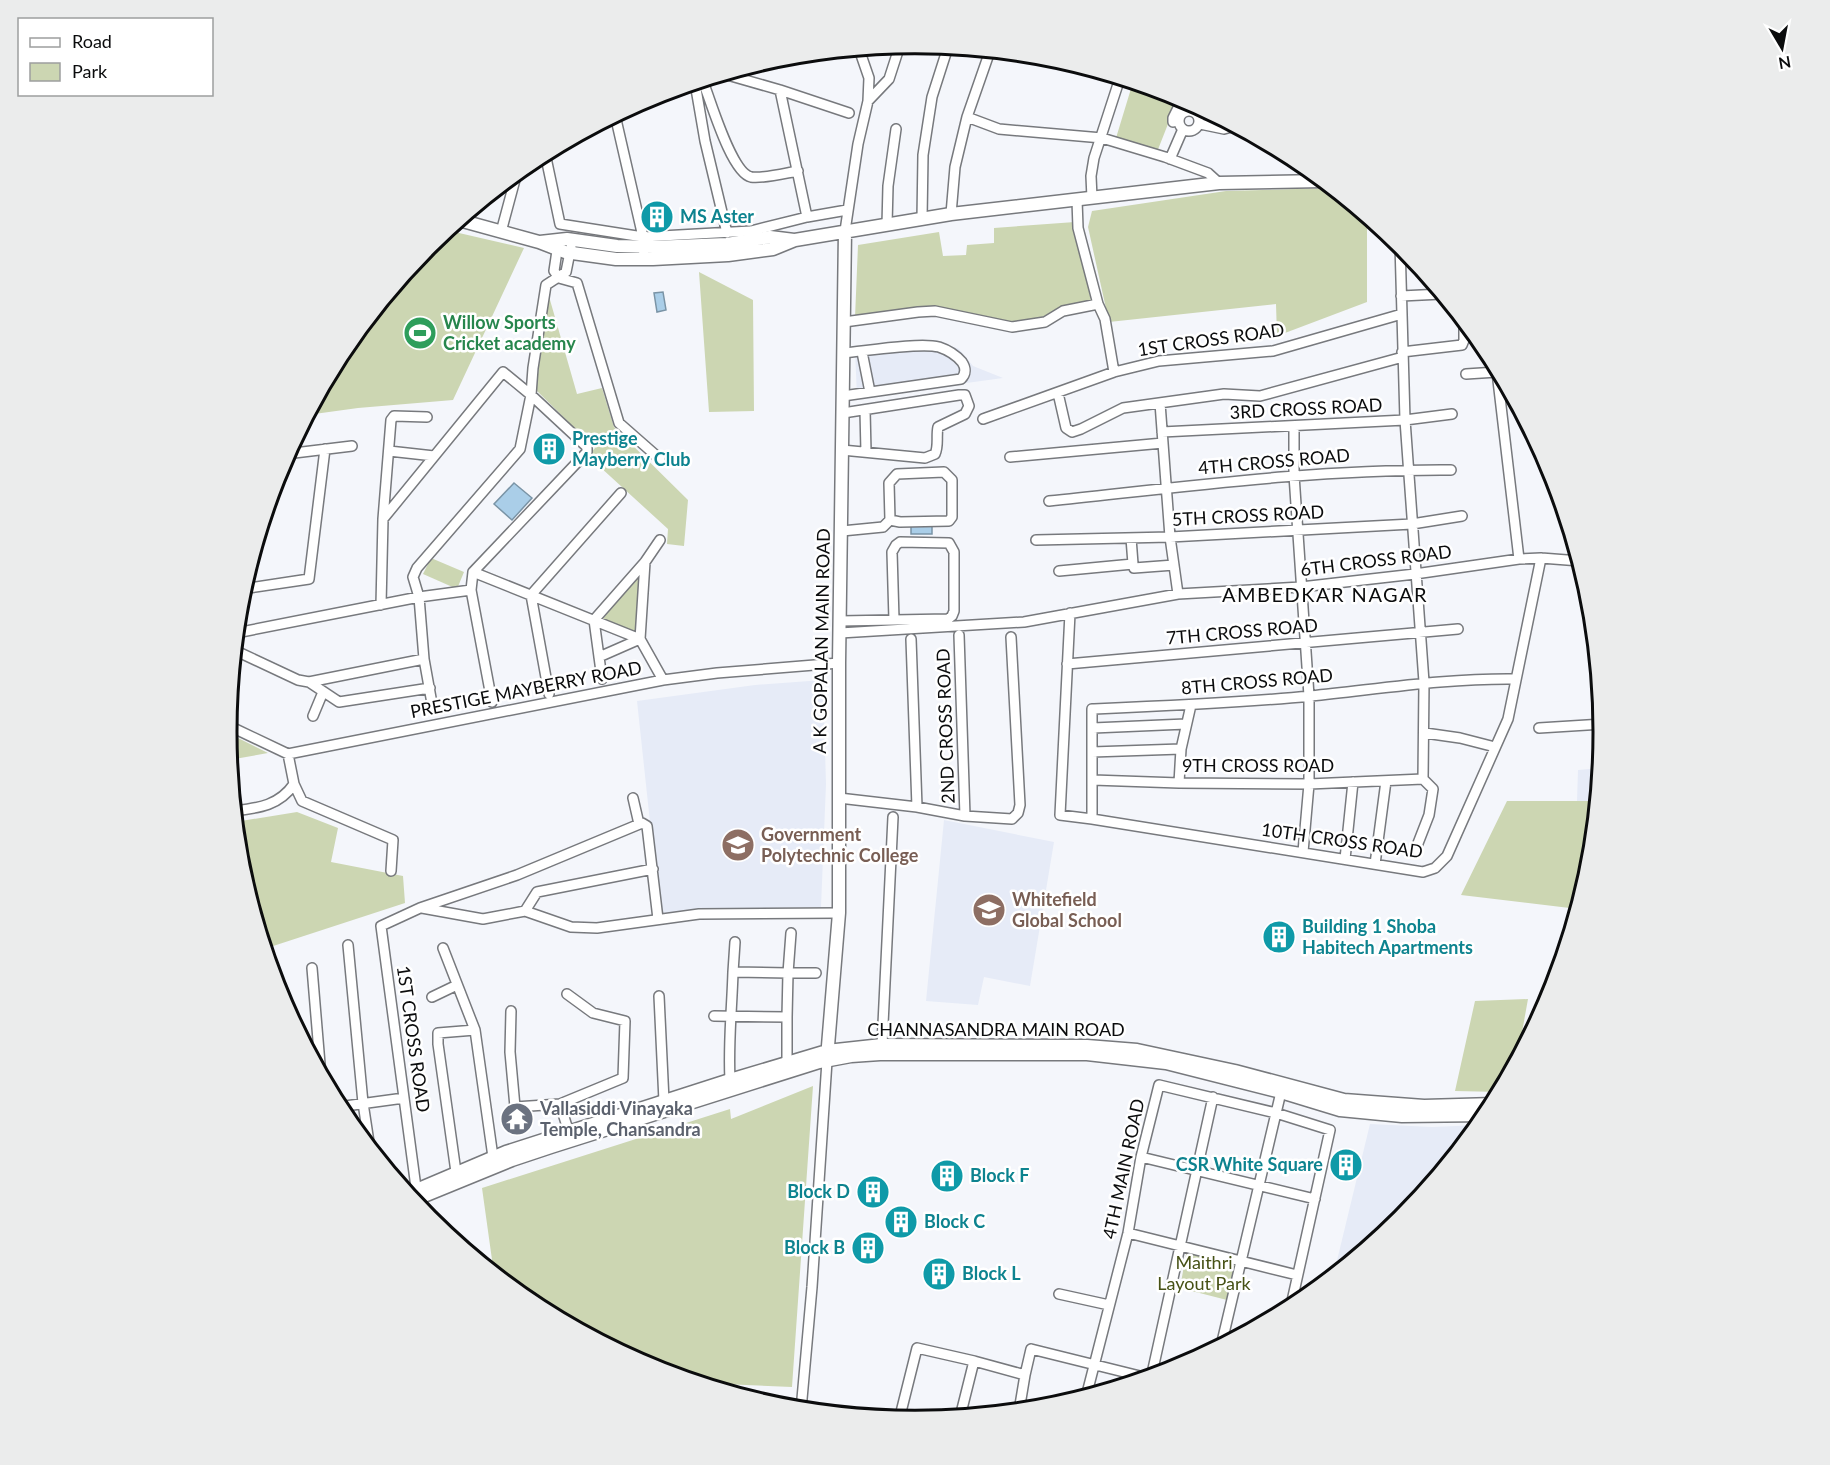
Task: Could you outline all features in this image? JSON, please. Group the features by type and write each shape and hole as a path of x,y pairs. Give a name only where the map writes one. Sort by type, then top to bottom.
{"main road":[{"path":"468,222 539,242 558,244 573,239 644,248 727,243 770,237 795,240 951,214 1219,183 1310,181"},
{"name":"A K GOPALAN MAIN ROAD","path":"827,1056 839,913 839,663 845,231"},
{"path":"558,244 570,253 616,258 644,248"},
{"name":"CHANNASANDRA MAIN ROAD","path":"418,1194 664,1101 787,1063 882,1045 1087,1046 1137,1050 1342,1105 1482,1104"},
{"name":"CHANNASANDRA MAIN ROAD","path":"418,1193 456,1172 494,1156 781,1073 827,1056 1087,1054 1184,1063 1281,1092 1402,1116 1475,1114"}],"street":[{"path":"868,101 889,80 897,54"},
{"path":"922,219 923,155 932,97 946,55"},
{"path":"845,231 858,144 868,101 868,78 861,56"},
{"path":"951,214 955,167 967,117 988,58"},
{"path":"856,77 868,78"},
{"path":"737,78 849,113"},
{"path":"1092,198 1093,163 1118,85"},
{"path":"705,87 733,158 742,172 751,177 798,171"},
{"path":"696,90 705,141 727,233"},
{"path":"780,90 807,217"},
{"path":"1178,107 1173,118 1173,126 1182,131 1192,131 1200,124"},
{"path":"1170,159 1182,131 1179,124 1180,117 1187,111"},
{"path":"967,117 999,129 1102,138 1170,159 1208,174 1219,183"},
{"path":"1199,117 1200,124"},
{"path":"617,123 644,248"},
{"path":"1200,124 1224,129"},
{"path":"887,225 888,186 896,129"},
{"path":"546,163 560,224 644,248 751,231 847,210"},
{"path":"501,232 513,186"},
{"path":"1077,200 1078,228 1098,304 1105,319 1114,372"},
{"path":"433,709 424,659 419,597 413,577 417,568 520,449 531,395 546,285 566,272 573,239"},
{"path":"558,244 554,271 559,278 577,283 619,423 660,459"},
{"path":"1400,259 1405,420 1424,682 1423,779 1432,789 1432,805 1415,851"},
{"path":"1401,296 1433,294"},
{"path":"844,322 935,311 1012,327 1045,322 1063,311 1098,304"},
{"name":"1ST CROSS ROAD","path":"983,419 1114,372 1159,361 1273,351 1402,314"},
{"path":"1058,393 1066,428 1072,432 1123,408 1224,394 1260,396 1402,354 1462,345 1464,335"},
{"path":"843,396 961,379 965,375 965,366 955,354 938,347 924,346 844,353"},
{"path":"862,352 870,392"},
{"path":"383,519 503,372 587,447 587,452 473,572 471,590 492,702"},
{"path":"1466,374 1490,372"},
{"path":"1499,386 1519,559"},
{"path":"842,450 925,458 935,454 938,427 965,414 969,406 965,395 959,395 843,413"},
{"path":"1160,403 1170,537 1178,594"},
{"path":"865,410 866,452"},
{"name":"3RD CROSS ROAD","path":"1162,432 1405,420 1452,414"},
{"path":"381,605 383,519 392,417 427,417"},
{"path":"1294,426 1294,476 1310,696 1309,784 1303,852"},
{"path":"1010,457 1162,443"},
{"path":"297,453 352,446"},
{"path":"253,587 309,579 325,449"},
{"path":"389,451 434,456"},
{"name":"4TH CROSS ROAD","path":"1049,501 1294,476 1451,470"},
{"path":"842,531 883,527 890,520 889,483 897,474 944,472 952,480 952,517 949,521 900,522 890,520"},
{"path":"531,595 621,494"},
{"name":"5TH CROSS ROAD","path":"1036,540 1170,537 1412,524 1462,516"},
{"path":"1131,538 1134,568 1174,565"},
{"path":"602,679 594,620 645,562 660,540"},
{"path":"840,627 894,620 948,619 952,616 954,611 954,552 949,543 900,542 896,545 892,552 894,620"},
{"name":"10TH CROSS ROAD","path":"1067,664 1060,815 1423,872 1442,863 1448,856 1508,718 1541,558"},
{"name":"6TH CROSS ROAD","path":"840,627 1024,622 1178,594 1301,587 1519,559 1571,560"},
{"path":"645,562 640,639 663,680"},
{"path":"1059,572 1133,564"},
{"path":"473,572 640,639"},
{"path":"244,631 419,597 471,590"},
{"path":"531,595 549,694"},
{"path":"1067,664 1070,613"},
{"name":"7TH CROSS ROAD","path":"1067,664 1458,629"},
{"name":"2ND CROSS ROAD","path":"959,636 965,816"},
{"path":"839,798 917,807 965,816 1012,819 1018,813 1020,805 1011,637"},
{"path":"599,657 640,639"},
{"path":"911,639 917,807"},
{"path":"241,653 298,680 309,682 424,659"},
{"name":"PRESTIGE MAYBERRY ROAD","path":"288,753 663,680 839,663"},
{"name":"8TH CROSS ROAD","path":"1092,728 1092,709 1191,705 1310,696 1424,682 1516,679"},
{"path":"309,682 339,702 430,688"},
{"path":"312,716 323,692"},
{"path":"1179,783 1181,749 1191,705"},
{"path":"1092,819 1092,728 1186,724"},
{"path":"1539,728 1594,725"},
{"path":"237,730 288,753 294,784 302,801 393,840 391,871"},
{"path":"1425,733 1460,738 1495,747"},
{"path":"1092,752 1181,749"},
{"name":"9TH CROSS ROAD","path":"1093,780 1309,784 1423,779"},
{"path":"1375,864 1386,781"},
{"path":"1345,859 1353,782"},
{"path":"241,810 273,803 285,795 294,784"},
{"path":"633,798 639,824"},
{"path":"882,1045 893,817"},
{"path":"420,908 517,875 642,823 647,826 658,919"},
{"path":"525,911 537,892 653,869"},
{"path":"420,908 483,919 525,911 571,927 588,928 699,914 839,913"},
{"name":"1ST CROSS ROAD","path":"412,1188 404,1098 381,926 420,908"},
{"path":"787,1063 791,933"},
{"path":"730,1080 735,942"},
{"path":"348,945 367,1132"},
{"path":"442,948 475,1030 494,1156"},
{"path":"312,968 320,1058"},
{"path":"734,972 816,973"},
{"path":"432,997 457,985"},
{"path":"511,1011 510,1052 515,1107 560,1104 623,1078 624,1021 593,1013 567,994"},
{"path":"659,996 664,1101"},
{"path":"714,1016 787,1017"},
{"path":"456,1172 438,1033 475,1030"},
{"path":"802,1401 813,1275 827,1056"},
{"name":"4TH MAIN ROAD","path":"1088,1389 1128,1233 1141,1156 1159,1085 1276,1111 1330,1130 1315,1199"},
{"path":"1223,1337 1281,1092"},
{"path":"1151,1368 1213,1097"},
{"path":"349,1105 404,1098"},
{"path":"560,1104 570,1135"},
{"path":"1141,1156 1315,1199 1293,1296"},
{"path":"1128,1233 1298,1275"},
{"path":"1059,1294 1110,1305"},
{"path":"901,1411 916,1348 1026,1375"},
{"path":"1021,1402 1030,1349 1135,1374"},
{"path":"962,1410 974,1361"}],"shaded area":[{"path":"934,340 959,349 973,366 1003,378 857,398 855,349"},
{"name":"Government Polytechnic College","path":"823,680 826,784 821,907 720,909 660,915 637,701 755,685"},
{"path":"1592,769 1590,801 1577,801 1578,770"},
{"name":"Whitefield Global School","path":"944,820 1054,842 1030,986 984,977 978,1005 926,1001"},
{"path":"1370,1124 1432,1127 1467,1126 1425,1180 1395,1212 1336,1264"}],"green space":[{"path":"1131,89 1175,106 1157,152 1116,138"},
{"path":"1320,188 1328,194 1367,227 1367,302 1277,336 1276,304 1109,322 1088,227 1092,211 1226,191"},
{"path":"1075,222 1091,301 1063,307 1045,316 1018,323 964,312 918,307 855,318 858,245 939,232 943,256 966,255 967,245 994,243 994,228"},
{"name":"Willow Sports Cricket academy","path":"457,232 524,248 453,400 316,414 327,393 377,319 435,253"},
{"path":"699,272 753,300 754,411 709,412"},
{"path":"548,293 577,394 602,388 614,427 688,500 684,546 667,544 668,529 588,456 595,448 536,390"},
{"path":"431,558 464,572 457,589 423,574"},
{"path":"640,572 636,632 603,619"},
{"path":"237,738 268,753 238,758"},
{"path":"1507,801 1590,801 1580,865 1570,908 1461,895"},
{"path":"297,812 338,828 331,862 403,876 405,903 272,947 260,908 242,821"},
{"path":"1528,999 1521,1039 1490,1092 1455,1091 1475,1001"},
{"path":"813,1086 792,1387 727,1384 655,1359 576,1320 538,1297 492,1263 482,1188 730,1109 731,1119"},
{"name":"Maithri Layout Park","path":"1187,1249 1237,1261 1227,1300 1180,1288"}],"water":[{"path":"663,292 666,310 657,312 654,293"},
{"path":"514,483 532,498 512,520 494,504"},
{"path":"911,525 932,525 932,534 911,534"}],"place":[{"name":"MS Aster","path":"657,217"},
{"name":"Willow Sports Cricket academy","path":"420,333"},
{"name":"Prestige Mayberry Club","path":"549,449"},
{"name":"Government Polytechnic College","path":"738,845"},
{"name":"Whitefield Global School","path":"989,910"},
{"name":"Building 1 Shoba Habitech Apartments","path":"1279,937"},
{"name":"Vallasiddi Vinayaka Temple, Chansandra","path":"517,1119"},
{"name":"CSR White Square","path":"1346,1165"},
{"name":"Block F","path":"947,1176"},
{"name":"Block D","path":"873,1192"},
{"name":"Block C","path":"901,1222"},
{"name":"Block B","path":"868,1248"},
{"name":"Block L","path":"939,1274"}],"district":[{"name":"AMBEDKAR NAGAR","path":"1325,595"}]}
